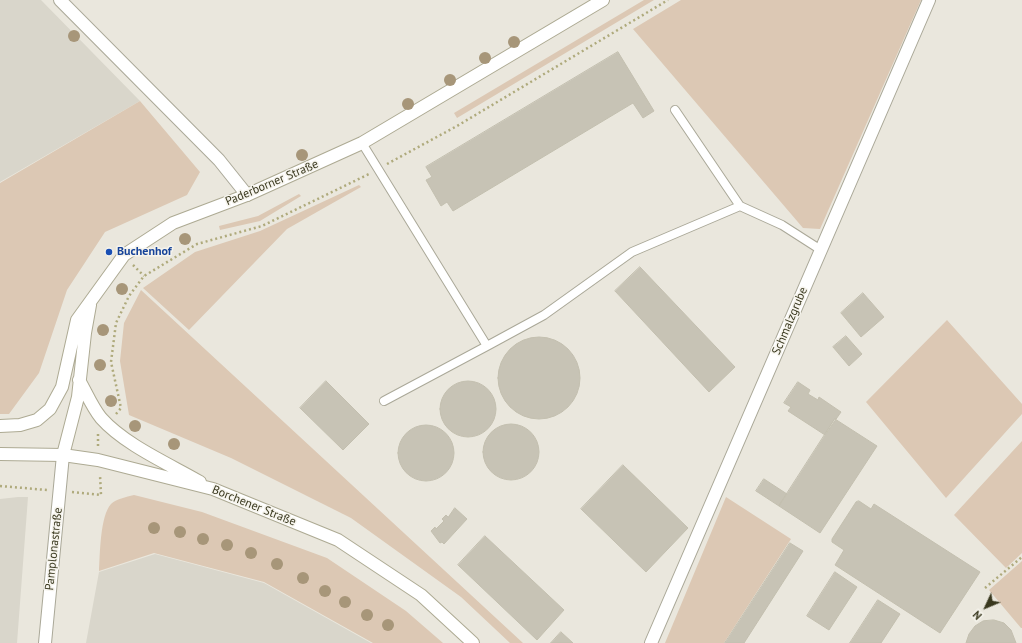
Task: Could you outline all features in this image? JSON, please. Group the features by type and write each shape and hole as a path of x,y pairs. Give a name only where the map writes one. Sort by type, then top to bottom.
{"main road":[{"path":"60,0 219,160 247,195"},
{"name":"Paderborner Straße","path":"63,455 78,397 79,380 91,301 124,255 173,223 247,195 362,143 603,0"},
{"name":"Schmalzgrube","path":"651,643 929,0"},
{"path":"0,426 20,425 37,420 50,409 62,387 77,320 91,301"},
{"path":"79,380 100,417 107,424 135,445 213,489"},
{"name":"Borchener Straße","path":"0,454 63,455 98,460 213,489 338,540 421,595 473,643"},
{"name":"Pamplonastraße","path":"44,643 63,455"}],"lane":[{"path":"675,110 740,206 782,225 821,250"},
{"path":"362,143 487,346"},
{"path":"384,401 544,315 632,252 740,206"}],"path":[{"path":"0,486 101,495 97,434 121,408 111,362 116,323 129,296 144,276 197,244 262,226 378,170 457,126 668,0"},
{"path":"985,588 1022,557"}],"shaded area":[{"path":"0,0 41,0 140,101 0,182"},
{"path":"644,0 654,0 457,118 454,113"},
{"path":"681,0 921,0 820,229 803,228 633,29"},
{"path":"140,101 200,172 187,195 105,232 67,290 39,373 9,414 0,414 0,183"},
{"path":"359,185 361,187 287,229 189,330 143,288 195,252 260,231"},
{"path":"299,194 301,196 260,221 220,230 219,226 258,216"},
{"path":"141,290 523,643 510,643 461,597 351,518 231,458 129,415 120,361 124,323"},
{"path":"947,320 1022,404 1022,414 946,498 866,402"},
{"path":"1022,441 1022,553 1006,568 954,515"},
{"path":"134,495 202,512 327,558 406,611 443,643 373,643 264,582 154,553 99,571 101,536 107,510 111,504 121,498"},
{"path":"28,497 17,643 0,643 0,499"},
{"path":"726,497 791,539 724,643 665,643"},
{"path":"155,554 264,583 371,643 86,643 99,572"},
{"path":"1022,561 1022,628 1021,628 989,590"}],"building":[{"path":"618,52 654,111 643,118 633,103 453,211 447,202 441,206 426,180 432,177 426,167"},
{"path":"640,267 735,367 709,392 615,291"},
{"path":"863,293 884,317 861,337 841,313"},
{"path":"846,336 862,354 849,366 833,347"},
{"path":"539,337 555,340 568,349 577,362 580,378 577,394 568,407 555,416 539,419 523,416 510,407 501,394 498,378 501,362 510,349 523,340"},
{"path":"326,381 369,424 343,450 300,408"},
{"path":"468,381 479,383 488,389 494,398 496,409 494,420 488,429 479,435 468,437 457,435 448,429 442,420 440,409 442,398 448,389 457,383"},
{"path":"798,382 810,390 808,394 818,400 819,397 841,412 825,435 788,411 791,407 784,403"},
{"path":"835,419 877,446 820,533 779,506"},
{"path":"511,424 522,426 531,432 537,441 539,452 537,463 531,472 522,478 511,480 500,478 491,472 485,463 483,452 485,441 491,432 500,426"},
{"path":"426,425 437,427 446,433 452,442 454,453 452,464 446,473 437,479 426,481 415,479 406,473 400,464 398,453 400,442 406,433 415,427"},
{"path":"623,465 688,528 646,572 581,509"},
{"path":"764,479 787,494 779,506 756,491"},
{"path":"859,501 871,509 874,504 980,572 940,633 835,565 844,550 832,542 832,539 856,502"},
{"path":"455,508 467,519 444,544 442,542 440,543 431,531 435,527 436,529 444,521 442,519 446,515 448,517"},
{"path":"485,536 564,610 537,640 458,565"},
{"path":"790,543 803,551 744,643 725,643"},
{"path":"835,572 857,587 829,630 807,616"},
{"path":"878,600 900,614 881,643 850,643"},
{"path":"994,620 1004,623 1011,630 1016,643 966,643 969,634 975,626 983,621"},
{"path":"561,632 573,643 551,643"}],"place":[{"name":"Buchenhof","path":"109,252"}]}
